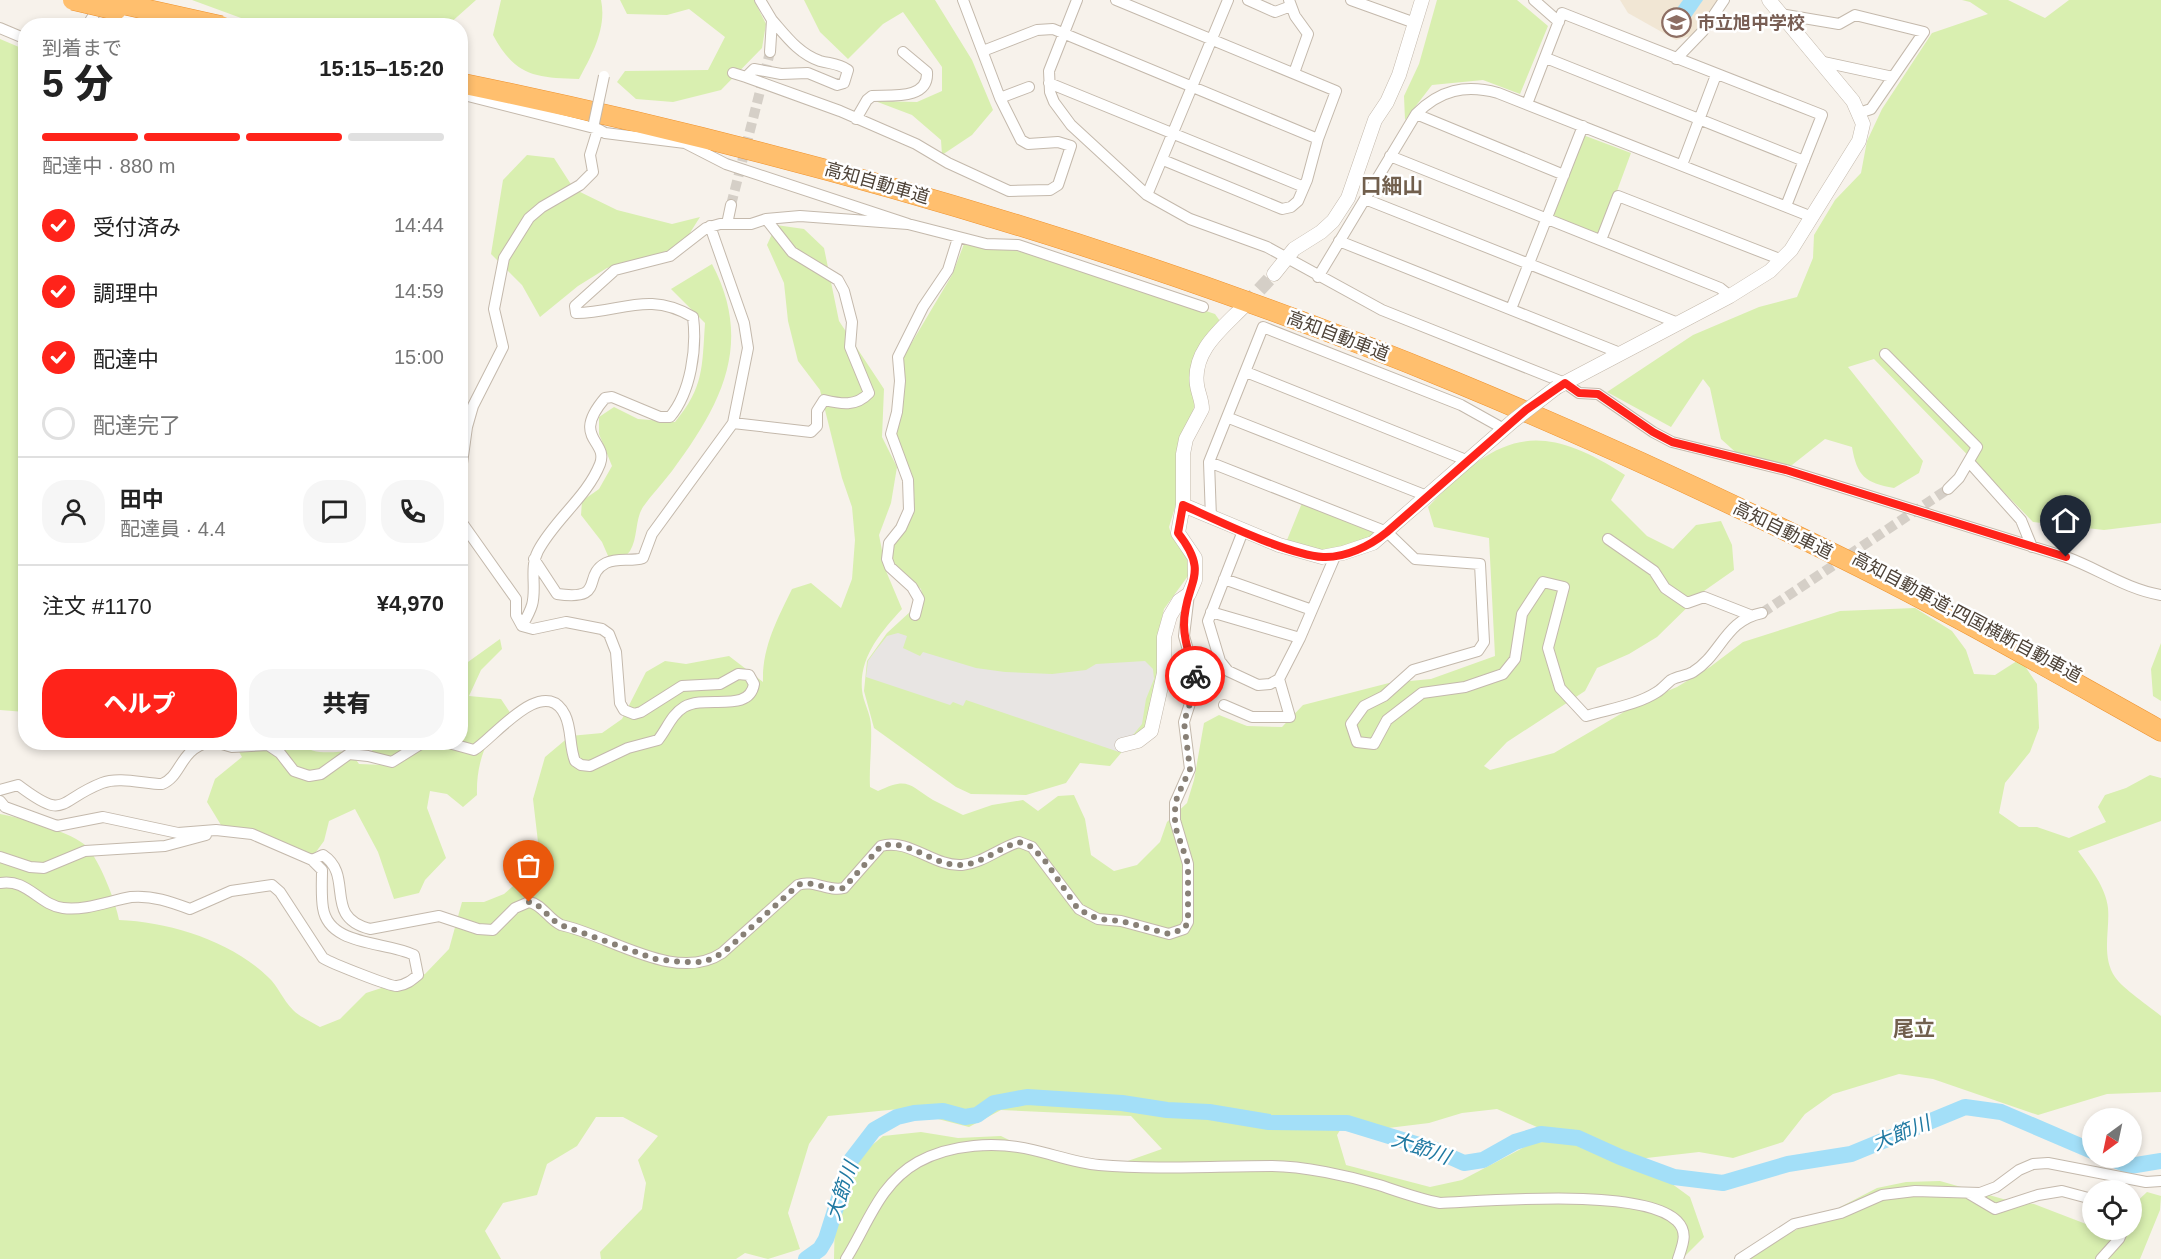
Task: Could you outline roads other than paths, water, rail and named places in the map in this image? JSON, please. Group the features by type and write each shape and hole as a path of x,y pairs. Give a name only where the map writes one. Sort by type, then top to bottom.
{"highway":[{"path":"73,0 153,18"},
{"path":"101,4 177,18"},
{"name":"高知自動車道","path":"468,78 732,135 845,165 1105,244"},
{"name":"高知自動車道","path":"468,85 737,145 904,191 1050,234 1289,317 1473,390 1738,508 1890,583 2161,731"},
{"name":"高知自動車道;四国横断自動車道","path":"1105,244 1299,312 1452,370 1688,474 1892,575 2161,722"}],"street":[{"path":"746,77 754,69 781,74 808,73 837,85 844,83 848,76 848,70 840,64 821,62 801,52 772,20 759,0"},
{"path":"733,73 840,111 916,144 948,164 1009,191 1050,190 1058,185 1071,146 1058,142 1028,144 1021,140 1000,98 964,2 976,0"},
{"path":"1077,0 1049,70 1049,83 1054,102 1071,125 1147,195 1190,219 1267,247 1285,259 1382,310 1579,393 1598,394 1653,432 1672,442 1786,470 2093,567 2128,588 2161,595"},
{"path":"1116,0 1335,91 1317,139 1304,187 1298,201 1291,207 1282,209 1163,160"},
{"path":"1147,195 1228,0"},
{"path":"1248,0 1275,12 1290,3 1301,26 1308,34 1294,73"},
{"path":"1351,0 1415,23"},
{"path":"1274,274 1294,249 1321,232 1333,221 1348,198 1375,120 1393,90 1422,0"},
{"path":"1534,0 1559,22"},
{"path":"1676,59 1697,38 1724,0"},
{"path":"1183,505 1279,545 1322,557 1373,543 1466,460 1561,385 1759,280 1782,260 1812,217 1858,141 1863,124 1853,101 1766,0"},
{"path":"92,18 101,4 134,18"},
{"path":"1527,104 1562,13 1822,115 1786,206"},
{"path":"1780,14 1839,24 1855,15 1924,32 1872,109 1859,113"},
{"path":"770,52 772,20"},
{"path":"0,28 18,36"},
{"path":"983,51 1046,28 1193,86 1317,139"},
{"path":"856,119 867,99 872,96 913,94 921,89 928,80 927,72 903,52"},
{"path":"1546,58 1804,161"},
{"path":"1819,61 1893,77"},
{"path":"1682,165 1716,75"},
{"path":"468,424 473,406 503,347 494,309 504,258 529,218 542,207 580,185 593,172 590,155 604,76"},
{"path":"1049,83 1304,187"},
{"path":"1000,98 1029,87"},
{"path":"1318,277 1416,114 1435,98 1462,88 1480,88 1527,104 1812,217"},
{"path":"468,96 596,126 605,133 684,143 726,164 908,224 986,244 1018,245 1203,307"},
{"path":"1416,114 1564,174"},
{"path":"1511,309 1583,126"},
{"path":"1390,156 1720,288 1730,296"},
{"path":"1601,240 1618,196 1782,260"},
{"path":"1365,199 1678,323"},
{"path":"728,224 731,205"},
{"path":"522,626 533,604 534,559 556,522 585,488 600,464 601,456 589,431 591,415 605,398 612,397 660,417 670,417 679,406 688,380 695,332 693,317 676,307 654,303 612,307 589,313 576,313 575,306 615,270 670,256 710,226 751,224 766,219 828,217 908,224"},
{"path":"733,423 811,432 817,426 817,411 824,400 853,403 863,399 869,393 850,347 852,322 844,291 838,280 792,252 766,219"},
{"path":"534,559 558,594 578,597 587,593 603,564 615,560 643,558 652,534 733,423 748,348 744,322 710,226"},
{"path":"915,615 920,599 916,592 890,567 887,559 889,543 901,528 909,510 909,480 891,434 897,412 900,381 898,357 924,307 948,270 958,238"},
{"path":"1339,241 1620,354"},
{"path":"312,860 322,855 333,862 337,870 345,914 349,920 361,927 370,929 439,916 488,931 497,927 515,908 529,902 540,906 552,921 561,925 655,959 694,963 713,959 723,953 798,885 808,883 834,889 844,888 881,846 899,845 961,865 989,857 1019,842 1032,847 1078,909 1089,916 1121,921 1169,934 1177,933 1188,922 1190,901 1188,864 1175,820 1175,803 1190,769 1184,722 1193,694 1195,675 1184,636 1189,594 1195,580 1196,565 1188,546 1178,533 1183,505 1181,486 1185,446 1202,409 1197,386 1202,352 1245,305"},
{"path":"1211,518 1209,462 1229,418 1263,327 1509,425"},
{"path":"1885,354 1977,447 1970,463 1948,489"},
{"path":"1246,372 1466,460"},
{"path":"1229,418 1427,496"},
{"path":"1209,462 1387,532 1415,559 1480,564 1484,642 1478,651 1413,670 1384,696 1364,706 1351,724 1357,742 1374,744 1387,720 1422,693 1465,687 1503,674 1515,658 1522,614 1543,582 1564,587 1548,648 1560,688 1586,716 1656,693 1672,679 1692,672 1704,663 1727,633 1750,615 1762,613"},
{"path":"1970,463 2021,520 2032,547"},
{"path":"468,531 516,599 516,615 522,626 533,629 566,622 602,629 609,634 616,652 620,703 629,713 646,710 682,686 720,684 742,673 752,677 752,691 742,700 712,700 684,707 672,717 658,740 628,748 590,766 581,765 575,761 564,714 556,706 547,703 527,707 507,719 474,750 468,748"},
{"path":"1243,531 1208,621 1220,661 1228,671 1258,685 1270,684 1279,679 1300,639 1336,555"},
{"path":"1608,539 1654,571 1665,588 1687,603 1704,597 1750,615"},
{"path":"1224,579 1312,610"},
{"path":"1122,745 1138,741 1151,731 1164,673 1164,637 1170,616 1179,601 1189,594"},
{"path":"1211,612 1300,639"},
{"path":"1224,705 1252,717 1290,717 1279,679"},
{"path":"0,790 18,785 42,803 56,807 111,781 162,784 169,782 183,758 192,750"},
{"path":"276,750 294,771 309,776 321,774 349,754 392,762 411,750"},
{"path":"0,801 5,807 57,826 103,818 178,833 216,830 252,834 312,860 322,870 323,909 330,924 358,940 401,948 414,955 418,975 409,982 395,987 333,964 323,958 298,924 280,892 272,885 231,891 190,909 163,899 134,897 78,908 61,908 23,885 9,881 0,883"},
{"path":"0,856 30,867 44,868 85,851 165,846 198,838 216,830"},
{"path":"846,1259 874,1205 904,1171 936,1154 974,1146 1000,1145 1097,1164 1130,1167 1270,1166 1308,1171 1377,1184 1422,1200 1440,1203 1552,1198 1601,1199 1663,1212 1678,1221 1684,1234 1684,1243 1678,1259"},
{"path":"1740,1259 1794,1224 1841,1213 1882,1195 1915,1191 1967,1193 1989,1191 2033,1164 2048,1163 2146,1182 2161,1180"},
{"path":"1967,1193 1995,1209 2038,1195 2062,1191 2082,1196"},
{"path":"2101,1259 2118,1240"}],"water":[{"path":"1683,0 1703,0 1687,23 1673,14"}],"waterway":[{"name":"大節川","path":"806,1259 820,1249 826,1239 851,1160 874,1130 897,1117 914,1113 943,1111 965,1117 977,1115 994,1103 1027,1097 1122,1103 1167,1110 1209,1112 1269,1122 1347,1123 1435,1150 1464,1163 1483,1160 1515,1142 1541,1134 1578,1138 1674,1177 1723,1183 1788,1164 1851,1154 1965,1107 2001,1112 2082,1147"},
{"name":"大節川","path":"2142,1164 2161,1161"}],"tunnel":[{"path":"731,205 770,52"},
{"path":"1245,305 1274,274"},
{"path":"1762,613 1948,489"}],"place":[{"name":"市立旭中学校","path":"1676,23"}],"district":[{"name":"口細山","path":"1392,185"},
{"name":"尾立","path":"1914,1028"}]}
